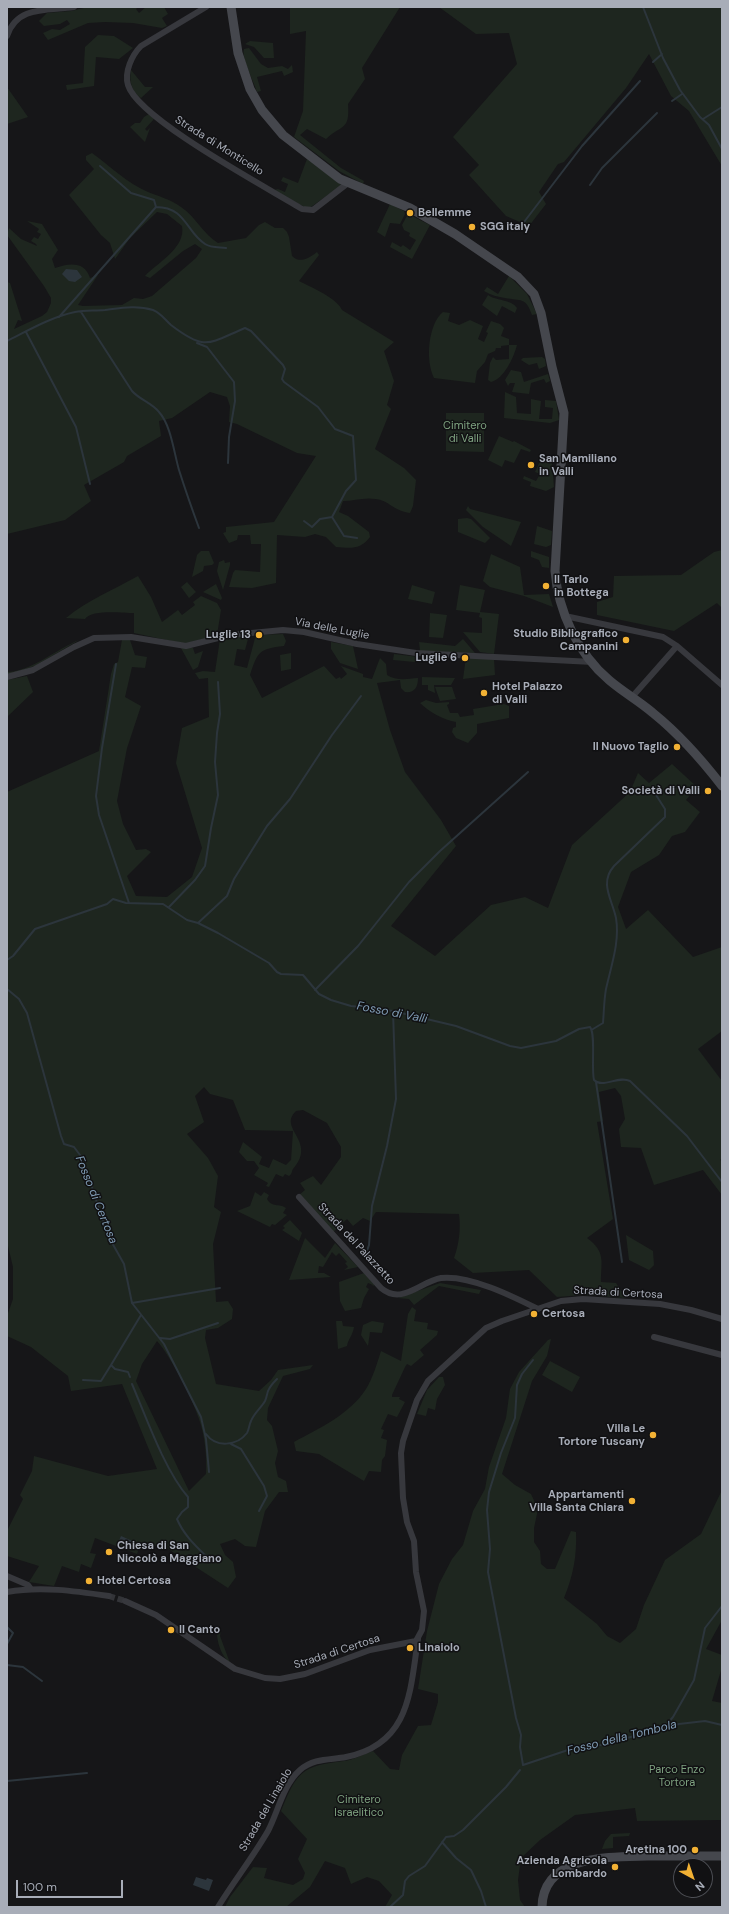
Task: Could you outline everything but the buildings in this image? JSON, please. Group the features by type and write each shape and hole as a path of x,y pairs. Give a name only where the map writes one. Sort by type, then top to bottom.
{"main road":[{"path":"231,7 240,60 248,84 259,107 272,124 289,140 322,166 348,183 410,208 455,234 518,277 535,297 541,313 552,368 564,411 555,571 558,594 565,616 575,635 593,662 607,678 674,732 708,768 722,786"},
{"path":"542,1907 545,1892 552,1880 566,1868 584,1860 611,1856 722,1856"}],"street":[{"path":"7,36 14,23 28,12 74,7"},
{"name":"Strada di Monticello","path":"206,7 141,46 135,53 127,77 127,84 132,93 174,132 302,209 313,210 348,183"},
{"path":"565,616 661,636 676,646 722,685"},
{"name":"Via delle Luglie","path":"7,677 33,670 74,646 94,638 131,637 186,646 230,635 283,630 304,632 357,644 416,653 593,662"},
{"path":"632,697 676,646"},
{"name":"Strada del Palazzetto","path":"300,1197 381,1288 389,1293 397,1295 406,1293 436,1279 450,1278 488,1286 538,1309"},
{"name":"Strada di Certosa","path":"125,1601 156,1615 235,1669 265,1678 280,1679 304,1674 370,1650 410,1643 418,1639 423,1623 424,1611 416,1572 414,1541 405,1513 401,1476 402,1445 417,1400 428,1381 482,1332 494,1324 567,1300 660,1304 691,1310 722,1319"},
{"path":"654,1337 722,1355"},
{"path":"7,1576 28,1585 31,1589"},
{"path":"7,1592 31,1589 60,1590 109,1596"},
{"name":"Strada del Linaiolo","path":"218,1907 268,1831 290,1782 298,1772 314,1762 344,1758 378,1746 391,1732 400,1718 411,1694 418,1639"}],"green space":[{"path":"88,7 138,7 136,9 139,13 146,7 164,7 168,14 162,18 167,26 162,28 133,23 105,22 88,23 48,40 43,33 52,29 60,30 70,24 67,20 60,24 44,26 39,21 47,13 71,11"},
{"path":"290,7 400,7 362,68 365,79 348,104 348,119 344,126 326,139 307,129 300,135 341,168 364,181 363,184 339,171 294,137 303,111 306,31 290,34"},
{"path":"439,7 722,7 722,166 689,111 671,96 649,54 626,88 564,162 558,164 539,192 546,204 529,226 506,216 469,175 479,165 453,137 517,64 509,33 476,34"},
{"path":"98,35 114,36 133,48 119,59 96,57 94,86 67,90 66,85 83,83 85,47"},
{"path":"250,41 273,43 274,58 264,58 254,47 245,44"},
{"path":"249,48 261,64 268,68 282,66 288,69 292,65 293,72 284,76 282,71 257,77 261,91 257,92 244,58 244,49"},
{"path":"131,70 145,87 153,87 141,98 133,89 130,78"},
{"path":"7,87 28,117 7,124"},
{"path":"149,114 154,119 145,129 147,131 150,128 145,142 130,127 135,123 140,123 144,117"},
{"path":"92,153 133,184 177,204 218,243 246,238 259,225 265,222 275,228 283,228 287,232 292,256 298,260 304,259 317,252 319,255 299,281 329,297 335,301 342,310 394,342 384,351 394,381 387,405 391,409 375,449 404,468 416,480 413,506 410,513 399,510 380,500 367,498 343,501 339,512 348,516 369,532 370,537 363,544 351,548 336,547 326,537 315,534 305,537 277,535 276,583 252,588 229,587 235,570 260,572 261,544 251,544 250,535 238,535 237,540 229,543 223,533 226,532 226,527 274,522 316,456 297,453 237,424 229,422 230,406 227,397 210,392 172,418 159,421 161,436 127,456 124,462 84,485 91,501 65,520 7,534 7,282 10,283 22,321 18,320 14,329 42,316 47,312 51,303 51,298 44,286 7,235 9,228 21,239 37,246 31,241 34,237 38,239 41,234 37,232 39,229 27,221 42,224 58,250 52,259 55,268 71,264 80,266 88,272 90,278 98,275 78,305 83,306 122,305 134,298 143,299 152,296 196,258 202,249 195,244 183,251 150,278 145,276 170,254 180,241 182,234 182,226 167,214 157,212 130,238 115,259 110,243 101,235 69,195 94,169 86,160 86,156"},
{"path":"307,159 342,185 308,209 274,190 278,189 285,192 288,184 281,181 283,177 298,183"},
{"path":"390,204 404,211 405,214 400,224 390,223 385,237 377,232"},
{"path":"408,214 430,225 412,259 390,247 392,242 401,247 403,245 410,250 416,240 409,236 410,233 404,230 402,225"},
{"path":"509,276 527,294 537,314 532,315 528,305 522,301 502,298 484,291 487,287 498,294"},
{"path":"488,295 514,305 517,308 515,313 502,306 497,316 482,305"},
{"path":"443,312 450,313 448,321 459,325 470,320 483,326 478,339 484,342 488,333 486,332 491,321 500,324 504,328 501,336 509,339 509,345 496,348 495,351 488,354 485,362 477,371 475,383 434,378 431,371 429,353 431,334 434,325"},
{"path":"509,345 517,345 514,355 508,367 500,377 491,382 488,380 490,363 493,357 496,360 509,359"},
{"path":"542,357 545,359 546,366 539,369 537,363 529,365 521,360 523,358"},
{"path":"511,370 521,372 524,382 548,374 550,381 546,383 544,379 531,383 529,394 512,392 515,383 510,383 508,386 505,380"},
{"path":"505,392 516,397 517,413 531,414 531,399 541,401 539,419 552,419 553,408 545,407 545,400 556,401 559,420 550,423 504,418"},
{"name":"Cimitero di Valli","path":"446,413 484,413 484,452 446,451"},
{"path":"499,436 513,442 514,441 531,450 530,452 521,449 514,463 505,460 502,467 488,460"},
{"path":"541,459 552,462 554,487 546,491 530,486 531,482 523,479 524,476 536,481 540,474 535,472"},
{"path":"468,506 470,509 521,522 511,546 483,527 466,510"},
{"path":"458,519 471,519 490,538 485,543 458,532"},
{"path":"537,526 552,531 551,545 546,547 534,544"},
{"path":"722,550 722,608 717,603 674,631 597,615 597,602 613,597 614,576 681,575 714,552"},
{"path":"201,551 209,551 214,563 212,565 204,566 203,571 192,577 197,555"},
{"path":"531,551 549,557 549,568 542,567 539,560 531,557"},
{"path":"491,554 520,567 524,595 549,594 553,607 524,596 490,587 483,581"},
{"path":"224,560 225,563 230,562 230,565 223,590 217,571 219,562"},
{"path":"138,576 151,597 162,622 178,610 182,615 195,605 193,602 201,596 217,603 221,610 217,635 185,644 134,633 134,613 100,613 88,616 85,619 66,618 92,600"},
{"path":"187,582 196,592 189,598 181,587"},
{"path":"216,584 222,598 221,600 203,592"},
{"path":"412,585 435,592 432,604 408,599"},
{"path":"460,585 485,590 480,612 499,614 494,654 480,652 463,632 482,633 482,618 479,617 480,613 456,610"},
{"path":"430,613 447,615 443,638 429,637"},
{"path":"283,634 286,641 284,646 264,650 255,661 250,675 262,698 324,666 336,679 340,677 341,679 347,674 341,666 363,674 363,677 372,679 380,658 386,664 387,675 390,677 402,679 418,678 415,689 411,692 405,692 401,688 400,680 377,683 390,730 405,772 441,820 456,846 391,926 435,956 491,905 525,897 548,908 572,845 630,792 638,773 649,783 672,764 697,787 686,800 700,812 685,832 672,836 659,855 631,872 618,907 626,929 648,910 693,957 722,947 722,1031 698,1049 722,1081 722,1158 720,1160 722,1161 722,1195 703,1170 654,1185 641,1148 621,1147 619,1129 625,1119 621,1096 615,1088 599,1092 603,1121 597,1122 613,1219 587,1238 593,1243 600,1253 602,1263 601,1282 616,1283 621,1291 625,1291 626,1298 582,1295 557,1297 529,1270 473,1273 454,1258 459,1236 459,1214 376,1212 370,1221 363,1218 353,1226 347,1219 333,1232 299,1195 305,1190 300,1183 313,1176 321,1185 341,1157 341,1147 327,1123 303,1110 296,1111 291,1118 291,1124 300,1143 300,1159 289,1176 285,1174 283,1177 276,1174 269,1187 266,1186 268,1183 254,1175 259,1168 254,1161 247,1161 239,1152 243,1142 262,1157 259,1164 269,1168 273,1159 286,1165 291,1160 293,1131 245,1130 233,1100 210,1094 204,1087 195,1096 204,1122 187,1134 208,1158 218,1176 214,1207 221,1212 213,1244 216,1302 228,1301 233,1309 232,1319 218,1328 206,1330 205,1338 216,1384 259,1391 271,1380 278,1370 313,1365 310,1369 283,1376 268,1408 267,1420 272,1426 278,1451 275,1463 278,1477 286,1481 288,1492 279,1492 265,1511 256,1547 245,1546 235,1539 220,1544 225,1555 233,1562 236,1577 228,1588 159,1543 151,1550 140,1546 137,1554 95,1538 90,1553 96,1554 91,1568 81,1564 79,1572 62,1566 54,1586 29,1582 39,1566 7,1556 7,1531 23,1499 20,1495 32,1471 34,1456 108,1476 157,1469 122,1384 71,1391 68,1376 31,1347 7,1336 7,1316 13,1299 13,1267 7,1242 7,792 99,751 111,674 114,664 118,662 122,640 130,640 135,655 147,657 145,668 132,667 125,697 141,706 127,748 117,801 123,824 136,850 146,849 151,852 127,876 136,896 167,897 192,877 202,848 176,763 182,728 209,717 208,678 199,679 195,673 203,671 215,672 220,639 245,635 248,639 245,650 237,649 234,665 247,668 255,638 260,635","holes":["157,1341 181,1378 192,1401 199,1419 204,1439 206,1474 189,1491 136,1381 142,1364"]},
{"path":"463,639 475,653 420,651 419,642 455,646"},
{"path":"79,640 35,666 7,675 7,672 16,671 34,664"},
{"path":"331,642 353,646 358,669 340,663 331,649"},
{"path":"181,648 193,648 195,654 203,651 198,667 193,670"},
{"path":"291,653 291,669 281,671 280,655"},
{"path":"394,654 419,657 419,660 415,660 415,662 393,660"},
{"path":"466,657 494,659 495,675 463,679"},
{"path":"27,676 33,692 7,717 7,680"},
{"path":"422,677 455,678 451,685 434,685 435,693 428,690 428,685 422,685"},
{"path":"435,687 452,687 456,699 440,701"},
{"path":"426,700 436,703 449,702 447,705 450,713 458,713 460,717 474,715 473,709 504,704 509,706 509,718 477,724 477,733 468,743 456,738 452,732 453,728 456,727 456,722 437,715 420,703"},
{"path":"255,1192 261,1196 264,1192 269,1195 267,1199 269,1202 271,1204 286,1208 283,1213 287,1215 275,1225 272,1224 270,1227 237,1211 250,1206"},
{"path":"290,1220 302,1233 299,1241 282,1230 285,1228 283,1226"},
{"path":"626,1235 653,1251 654,1265 649,1270 629,1260"},
{"path":"305,1238 325,1258 335,1243 358,1267 344,1270 348,1267 345,1263 347,1262 339,1253 336,1256 332,1252 323,1267 319,1266 318,1273 324,1273 331,1277 289,1280"},
{"path":"364,1273 375,1285 372,1286 373,1285 368,1283 366,1287 369,1289 361,1308 345,1311 340,1301 339,1282"},
{"path":"440,1283 481,1290 479,1294 439,1286 414,1305 409,1299 398,1298"},
{"path":"412,1307 416,1310 414,1321 428,1323 427,1329 438,1331 437,1335 420,1350 424,1355 411,1366 407,1364 392,1395 392,1397 400,1397 399,1399 405,1402 397,1417 388,1414 381,1429 384,1430 381,1438 387,1440 385,1456 382,1460 381,1472 369,1471 364,1481 319,1454 296,1451 294,1442 334,1420 352,1406 359,1398 371,1380 381,1351 401,1361 408,1314"},
{"path":"336,1321 342,1321 343,1326 354,1327 347,1346 338,1349"},
{"path":"372,1321 384,1323 382,1333 370,1332 368,1346 361,1335 363,1325"},
{"path":"551,1339 547,1356 532,1381 502,1474 515,1485 531,1494 538,1509 534,1528 534,1542 540,1551 541,1564 547,1569 555,1569 571,1531 576,1532 574,1566 564,1598 597,1624 607,1636 620,1643 636,1629 644,1605 665,1560 701,1534 722,1490 722,1620 706,1649 722,1655 722,1667 712,1701 722,1703 722,1820 637,1821 635,1808 575,1815 540,1840 521,1858 518,1880 520,1900 525,1907 385,1907 392,1895 379,1881 367,1877 351,1884 345,1868 325,1861 310,1887 286,1907 225,1907 230,1897 253,1867 267,1868 264,1878 293,1885 303,1879 305,1873 298,1859 307,1839 281,1811 292,1787 303,1773 310,1768 319,1765 355,1758 373,1751 390,1769 399,1770 402,1755 418,1726 431,1725 438,1702 438,1694 418,1689 427,1631 439,1584 452,1559 463,1545 473,1511 485,1489 489,1467 506,1418 510,1389 519,1372 548,1340"},
{"path":"550,1361 580,1377 572,1392 542,1375"},
{"path":"439,1377 443,1377 445,1385 437,1399 435,1410 428,1408 426,1416 417,1414 427,1390"},
{"path":"221,1630 220,1636 230,1663 223,1654 218,1643 217,1635"},
{"path":"630,1833 629,1836 613,1837 613,1848 602,1849 605,1841 611,1834"}],"shaded area":[{"path":"66,269 77,270 82,277 75,282 69,281 62,274"},
{"path":"121,1536 137,1543 134,1549 118,1543"},
{"path":"196,1877 206,1880 207,1878 213,1880 209,1891 193,1885"}],"waterway":[{"path":"643,7 663,58 680,90 700,117 709,125 722,149"},
{"path":"653,62 662,54"},
{"path":"521,226 582,146 640,81"},
{"path":"672,101 682,94"},
{"path":"703,119 722,107"},
{"path":"590,185 602,168 657,113"},
{"path":"100,166 131,193 154,200 156,207"},
{"path":"59,317 156,207 174,211 205,244 213,247 226,248"},
{"path":"7,341 40,324 66,314 82,311 129,307 147,308 156,311 171,325 192,339 200,342 215,341 245,328 251,331 283,365 285,369 282,379 284,382 318,407 335,429 353,436 356,480 346,491 332,517 344,536 357,538"},
{"path":"81,312 132,391 156,409 163,418 172,440 179,470 199,528"},
{"path":"26,332 76,427 90,484"},
{"path":"197,343 207,347 234,382 235,401 229,437 228,463"},
{"path":"304,521 312,527 320,519 332,517"},
{"path":"116,664 102,748 96,796 99,815 129,903"},
{"path":"169,907 195,880 205,866 218,795 215,762 220,714 218,682"},
{"path":"198,923 227,896 234,879 267,826 290,799 332,735 361,696"},
{"path":"315,990 358,946 409,882 440,851 528,772"},
{"path":"593,1029 603,1023 605,993 617,936 616,918 608,891 607,879 614,866 665,817 665,809 656,795"},
{"name":"Fosso di Valli","path":"7,960 13,956 35,929 107,904 113,899 126,903 163,904 187,920 198,923 218,933 269,963 277,972 281,974 303,975 319,994 331,1000 351,1006 393,1011 456,1026 510,1046 521,1048 556,1041 579,1029 590,1027 593,1037 594,1080 602,1083 621,1080 630,1081 687,1136 722,1182"},
{"name":"Fosso di Certosa","path":"7,989 19,999 27,1013 61,1136 64,1144 74,1147 83,1159 107,1234 124,1264 132,1303 164,1344 201,1417 206,1439 209,1472"},
{"path":"365,1257 369,1245 372,1206 387,1146 396,1099 393,1011"},
{"path":"596,1082 622,1262"},
{"path":"132,1303 220,1288"},
{"path":"130,1377 128,1372 115,1369 111,1365 141,1315"},
{"path":"160,1338 170,1339 218,1323"},
{"path":"533,1360 522,1374 517,1385 515,1418 501,1453 489,1492 487,1510 490,1549 488,1572 516,1718 521,1735 520,1747 523,1765 577,1747 601,1745 679,1724 705,1721 722,1725"},
{"path":"83,1380 101,1381 111,1365"},
{"name":"Fosso di Certosa","path":"206,1434 215,1442 226,1444 238,1441 248,1432 254,1415 265,1401 270,1388 277,1379"},
{"path":"132,1384 164,1459 188,1497 188,1507 177,1519 187,1536 211,1561"},
{"name":"Fosso di Certosa","path":"231,1444 241,1449 264,1486 267,1496 259,1511"},
{"path":"665,1726 673,1717 694,1680 705,1628 722,1606"},
{"path":"7,1627 13,1633 7,1644"},
{"path":"7,1665 23,1667 42,1681"},
{"name":"Fosso della Tombola","path":"390,1907 403,1895 405,1881 409,1876 425,1866 446,1837 454,1836 463,1830 506,1787 520,1770"},
{"path":"7,1781 87,1773"},
{"path":"442,1842 456,1858 471,1870 481,1891 486,1907"}],"tunnel":[{"path":"109,1596 125,1601"}],"place":[{"name":"Bellemme","path":"410,213"},
{"name":"SGG italy","path":"472,227"},
{"name":"San Mamiliano in Valli","path":"531,465"},
{"name":"Il Tarlo in Bottega","path":"546,586"},
{"name":"Luglie 13","path":"259,635"},
{"name":"Studio Bibliografico Campanini","path":"626,640"},
{"name":"Luglie 6","path":"465,658"},
{"name":"Hotel Palazzo di Valli","path":"484,693"},
{"name":"Il Nuovo Taglio","path":"677,747"},
{"name":"Società di Valli","path":"708,791"},
{"name":"Certosa","path":"534,1314"},
{"name":"Villa Le Tortore Tuscany","path":"653,1435"},
{"name":"Appartamenti Villa Santa Chiara","path":"632,1501"},
{"name":"Chiesa di San Niccolò a Maggiano","path":"109,1552"},
{"name":"Hotel Certosa","path":"89,1581"},
{"name":"Il Canto","path":"171,1630"},
{"name":"Linaiolo","path":"410,1648"},
{"name":"Aretina 100","path":"695,1850"},
{"name":"Azienda Agricola Lombardo","path":"615,1867"}],"park label":[{"name":"Parco Enzo Tortora","path":"677,1776"},
{"name":"Cimitero Israelitico","path":"359,1806"}]}
